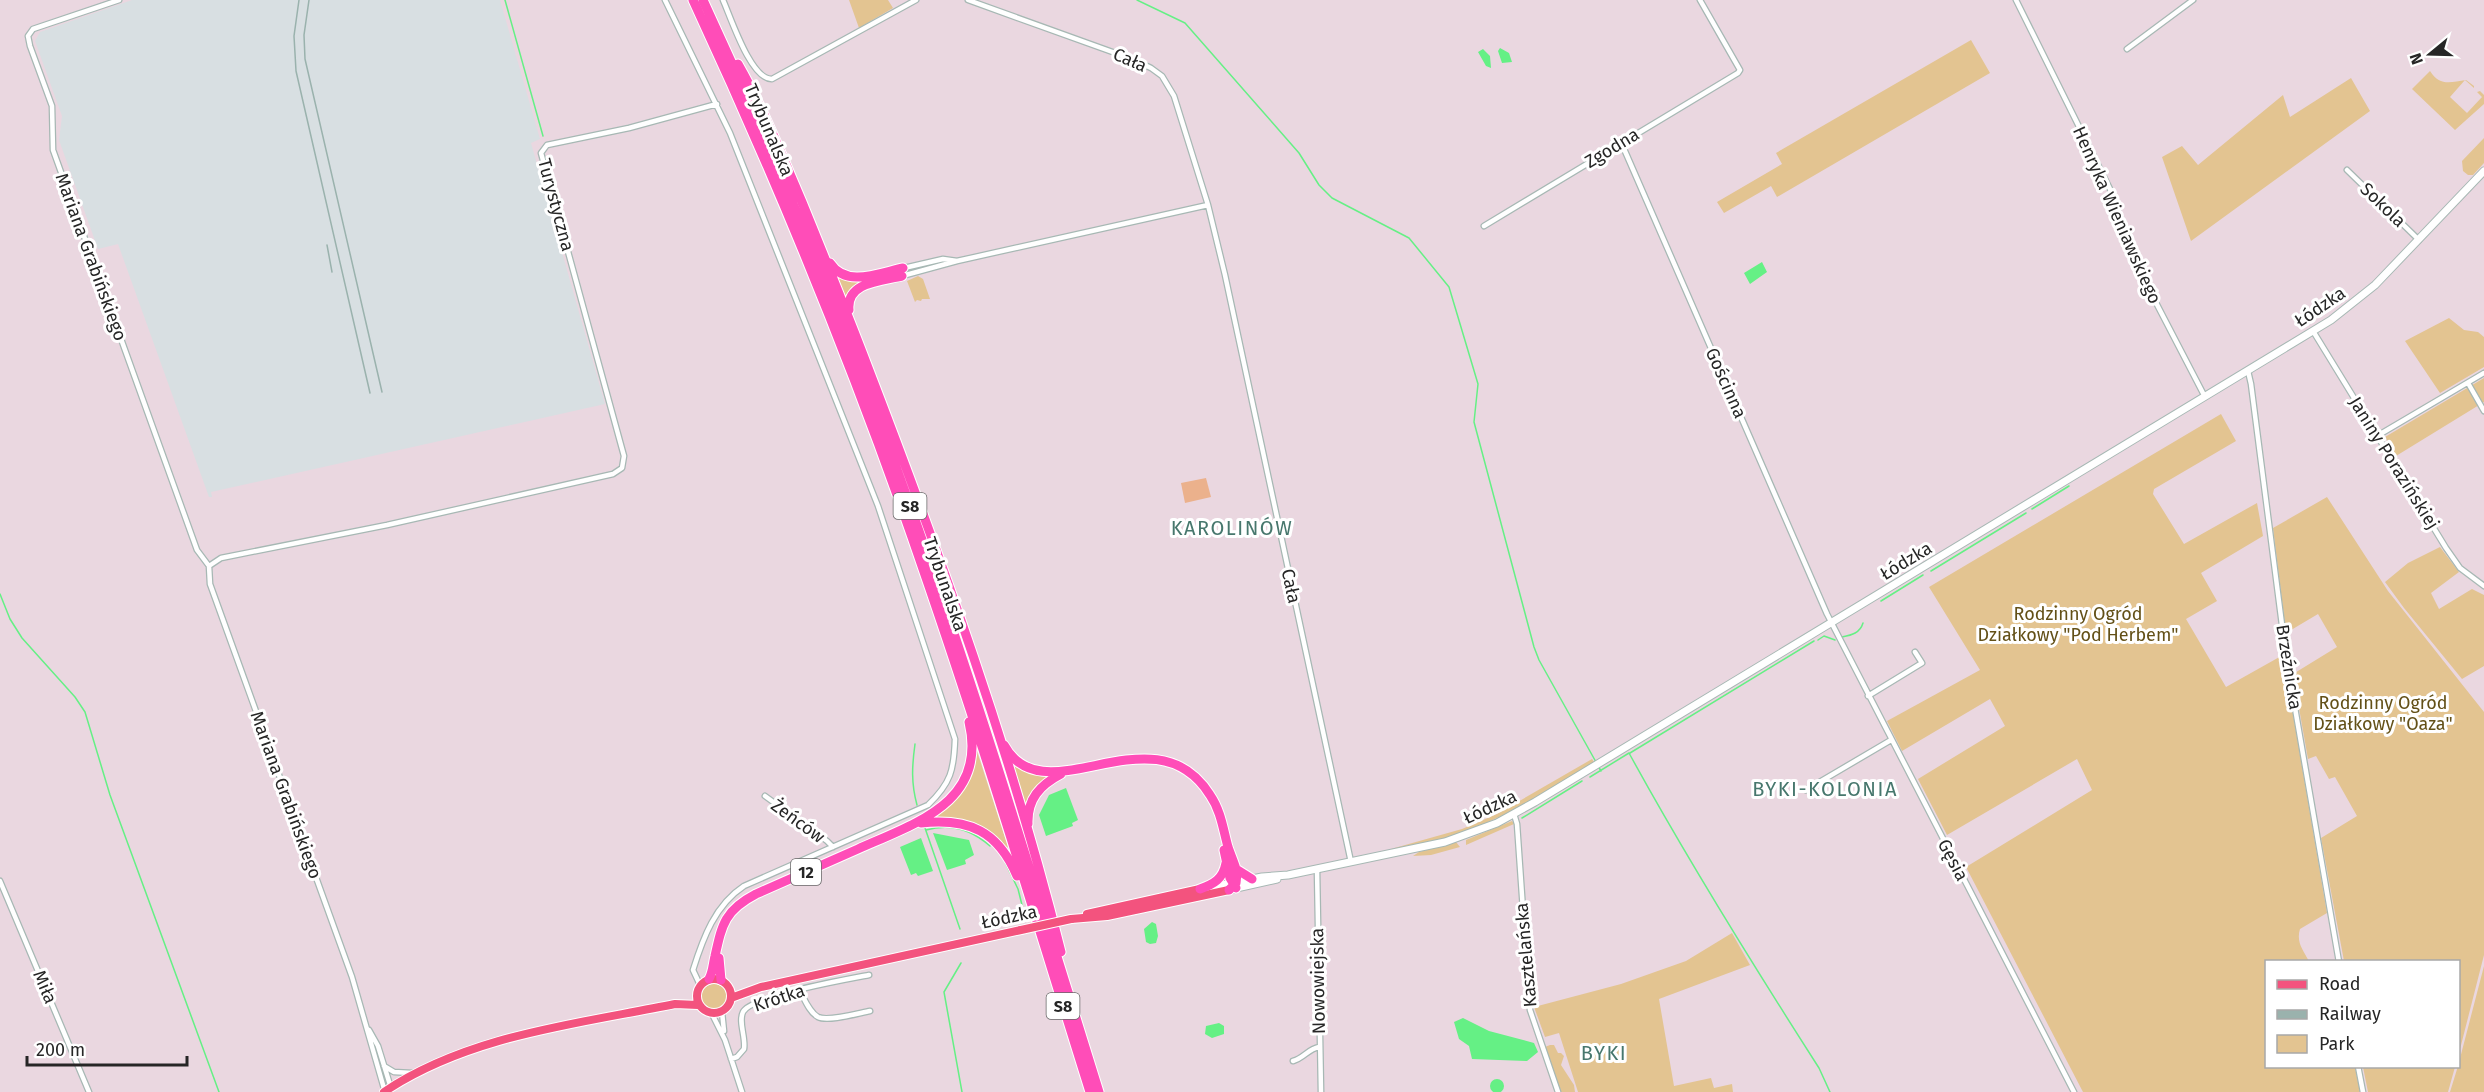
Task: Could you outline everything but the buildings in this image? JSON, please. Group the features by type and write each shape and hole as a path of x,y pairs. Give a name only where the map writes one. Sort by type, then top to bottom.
{"highway":[{"name":"Trybunalska","path":"693,0 763,156 838,339 905,519 964,690 1090,1092"},
{"name":"Trybunalska","path":"703,0 819,269 907,496 970,681 1099,1092"},
{"path":"714,24 768,121 824,254 924,518 990,712 1050,906 1071,1001"},
{"path":"824,254 836,271 849,278 902,272"},
{"path":"850,322 849,302 855,290 902,272"},
{"name":"12","path":"709,979 720,930 733,909 747,899 919,823 949,801 967,775 973,747 964,690"},
{"path":"990,712 1005,748 1017,762 1038,772 1065,772 1134,758 1152,759 1175,765 1196,777 1210,793 1219,811 1236,868 1242,875 1252,879"},
{"path":"1175,765 1189,777 1215,813 1233,886"},
{"path":"1029,839 1028,813 1033,798 1044,784 1065,772"},
{"path":"919,823 958,822 976,828 993,839 1012,863 1036,920"},
{"path":"1200,890 1219,879 1226,861"},
{"path":"1233,886 1236,868"},
{"name":"12","path":"718,947 721,980"}],"main road":[{"name":"Łódzka","path":"1071,919 1116,914 1233,886 1445,842 1514,814 1833,626 2313,331 2370,290 2484,171"},
{"name":"Łódzka","path":"761,987 1200,890 1233,886 1252,879 1288,875"},
{"path":"731,998 730,989 721,980 709,979 700,985 696,994 698,1005 704,1011 712,1014 722,1012 731,998 761,987"},
{"path":"730,989 761,987"},
{"path":"387,1090 417,1072 486,1045 675,1004 696,994"},
{"path":"675,1004 698,1005"}],"street":[{"name":"Mariana Grabińskiego","path":"119,0 33,29 28,36 52,106 53,150 197,550 209,566 210,584 367,1024 378,1046 384,1066 387,1090"},
{"path":"665,0 717,104 745,169 878,506 955,739 954,762 950,778 942,791 928,805 833,848"},
{"path":"723,0 755,70 767,79 772,79 916,0"},
{"name":"Cała","path":"968,0 1132,59 1162,76 1174,96 1208,205 1225,275 1351,862"},
{"name":"Zgodna","path":"1484,226 1740,70 1700,0"},
{"name":"Henryka Wieniawskiego","path":"2016,0 2110,189 2140,273 2205,397"},
{"path":"2127,49 2193,0"},
{"name":"Turystyczna","path":"209,566 221,558 387,525 614,474 622,468 624,456 541,153 547,145 639,125 717,104"},
{"name":"Gościnna","path":"1621,142 1833,626"},
{"name":"Sokola","path":"2347,170 2419,240"},
{"path":"902,272 1208,205"},
{"name":"Janiny Porazińskiej","path":"2313,331 2460,568 2484,586"},
{"name":"Brzeźnicka","path":"2247,371 2251,384 2286,656 2339,960"},
{"path":"2377,436 2484,373"},
{"path":"2468,383 2484,411"},
{"name":"Gęsia","path":"1833,626 2074,1092"},
{"path":"1868,696 1922,663 1915,652"},
{"path":"1806,790 1891,741"},
{"name":"Żeńców","path":"700,985 693,970 715,915 725,901 744,886 833,848 828,841 765,796"},
{"name":"Kasztelańska","path":"1514,814 1517,824 1530,1010 1558,1092"},
{"name":"Nowowiejska","path":"1317,869 1321,1092"},
{"name":"Miła","path":"0,881 89,1092"},
{"name":"Krótka","path":"731,1059 737,1057 744,1049 742,1016 746,1007 799,989 869,975"},
{"path":"799,989 813,1012 819,1017 828,1018 870,1011"},
{"path":"722,1012 725,1040"},
{"path":"712,1014 725,1040 742,1092"},
{"name":"Mariana Grabińskiego","path":"367,1024 371,1049 387,1090"},
{"path":"1293,1061 1319,1047"},
{"path":"384,1066 394,1072 417,1072"},
{"path":"2358,1068 2363,1092"}],"shaded area":[{"path":"132,0 500,0 540,139 531,143 605,404 211,492 212,497 209,497 118,244 98,249 59,140 62,116 35,41 40,32"},
{"path":"1500,48 1509,53 1512,62 1502,63 1498,51"},
{"path":"1483,49 1490,56 1491,68 1486,66 1478,52"},
{"path":"1762,262 1767,272 1750,284 1744,273"},
{"path":"1206,478 1211,497 1185,503 1181,483"},
{"path":"1066,788 1078,820 1072,823 1073,826 1046,836 1039,815 1049,795"},
{"path":"933,833 969,840 974,855 965,860 966,864 947,870"},
{"path":"921,838 933,871 918,876 916,873 911,875 900,847"},
{"path":"1152,922 1156,924 1158,936 1156,943 1150,944 1146,942 1144,929"},
{"path":"1463,1018 1489,1031 1534,1043 1538,1052 1527,1061 1472,1059 1469,1046 1459,1039 1454,1022"},
{"path":"1219,1023 1224,1026 1224,1034 1212,1038 1205,1034 1206,1026"},
{"path":"1497,1079 1502,1081 1504,1086 1502,1091 1497,1093 1492,1091 1490,1086 1492,1081"}],"green space":[{"path":"849,0 888,0 893,8 859,28"},
{"path":"1971,40 1990,73 1777,197 1771,186 1724,213 1717,202 1782,164 1776,153"},
{"path":"2430,71 2442,81 2465,80 2450,97 2467,113 2482,97 2477,92 2480,91 2484,95 2484,104 2455,130 2412,89"},
{"path":"2351,78 2370,111 2191,241 2162,157 2182,146 2198,165 2283,95 2290,117"},
{"path":"2484,138 2484,163 2473,175 2468,175 2463,171 2462,161"},
{"path":"836,276 853,282 864,280 851,289 845,299"},
{"path":"918,276 923,279 930,299 915,302 907,281"},
{"path":"2449,318 2464,330 2478,332 2484,337 2484,367 2440,393 2405,341"},
{"path":"2484,378 2484,402 2396,456 2385,437"},
{"name":"Rodzinny Ogród Działkowy \"Pod Herbem\"","path":"2221,414 2236,441 2154,489 2153,494 2184,544 2257,503 2263,536 2201,573 2217,601 2186,619 2226,687 2283,655 2327,913 2300,929 2300,942 2308,960 2265,960 2265,1068 2355,1068 2360,1092 2083,1092 1966,867 2092,790 2077,759 1947,835 1918,779 2005,726 1990,699 1902,751 1887,721 1980,670 1929,587"},
{"name":"Rodzinny Ogród Działkowy \"Oaza\"","path":"2327,497 2388,591 2484,712 2484,955 2460,1049 2460,960 2344,960 2321,838 2357,816 2335,777 2329,779 2316,756 2308,759 2293,674 2337,647 2318,614 2286,633 2273,528"},
{"path":"2440,547 2459,572 2431,593 2439,609 2472,589 2484,595 2484,666 2462,679 2385,582 2408,563"},
{"path":"975,745 1008,847 1006,848 989,833 973,824 955,819 932,817 951,802 963,787"},
{"path":"1592,759 1594,762 1570,777 1497,818 1446,838 1391,849 1462,829 1497,814"},
{"path":"1010,760 1029,772 1049,776 1026,809"},
{"path":"1512,821 1514,824 1466,845 1466,840"},
{"path":"1456,842 1460,847 1431,855 1413,856 1419,852"},
{"path":"1732,933 1750,965 1659,999 1674,1086 1711,1078 1714,1088 1732,1084 1733,1092 1578,1092 1559,1033 1545,1037 1534,1007 1621,984 1686,961"},
{"path":"2484,966 2484,1092 2450,1092 2457,1068 2460,1068 2460,1058"},
{"path":"714,984 723,988 727,997 723,1006 714,1010 705,1006 701,997 705,988"},
{"path":"1554,1045 1558,1053 1564,1056 1561,1065 1574,1085 1575,1092 1561,1092 1545,1047"},
{"path":"2363,1068 2455,1068 2448,1092 2368,1092"}],"waterway":[{"path":"505,0 543,136"},
{"path":"1137,0 1185,23 1299,153 1319,185 1332,198 1409,238 1449,287 1478,384 1474,422 1534,647 1596,762"},
{"path":"2032,509 2069,486"},
{"path":"1931,571 2026,513"},
{"path":"1881,601 1923,575"},
{"path":"0,594 10,619 22,638 75,697 85,712 110,795 219,1092"},
{"path":"1842,637 1855,633 1863,623"},
{"path":"1818,640 1824,636 1835,640"},
{"path":"1630,753 1814,641"},
{"path":"915,744 913,774 917,805"},
{"path":"1590,777 1629,753 1721,912 1819,1068 1830,1092"},
{"path":"1598,766 1601,771"},
{"path":"1522,818 1582,781"},
{"path":"926,830 944,827 960,829 990,846"},
{"path":"925,828 960,929"},
{"path":"1004,860 1018,889 1023,909"},
{"path":"961,963 944,992 962,1092"}],"railway":[{"path":"299,0 294,36 296,71 370,393"},
{"path":"309,0 304,35 305,59 382,392"},
{"path":"327,245 332,272"}],"district":[{"name":"KAROLINÓW","path":"1232,528"},
{"name":"BYKI-KOLONIA","path":"1825,789"},
{"name":"BYKI","path":"1604,1053"}]}
